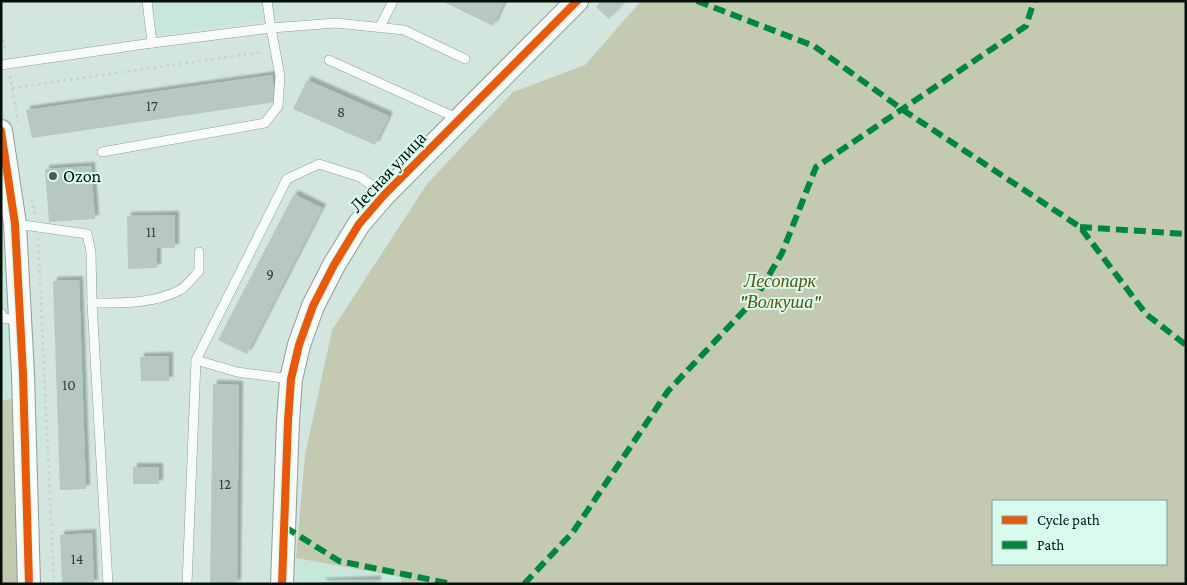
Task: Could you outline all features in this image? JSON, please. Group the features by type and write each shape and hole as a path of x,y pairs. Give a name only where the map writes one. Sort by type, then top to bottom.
{"street":[{"name":"Лесная улица","path":"282,584 291,379 299,344 313,306 334,265 359,224 384,194 577,1"},
{"path":"1,131 15,224 11,317 29,584"}],"lane":[{"path":"147,1 152,43"},
{"path":"102,152 265,123 278,106 280,76 267,1"},
{"path":"380,27 393,1"},
{"path":"1,66 152,43 271,28 336,23 404,30 465,59"},
{"path":"330,60 459,119"},
{"path":"187,584 196,360 287,179 320,164 360,177 384,194"},
{"path":"15,224 87,234 91,252 92,303 108,584"},
{"path":"92,303 130,302 160,298 181,290 199,271 199,252"},
{"path":"196,360 237,372 291,379"}],"path":[{"path":"1,27 5,49"},
{"path":"12,88 276,50"},
{"path":"1,521 3,526 1,531"},
{"path":"1,560 6,552"}],"shaded area":[{"path":"141,1 278,1 280,17 146,37"},
{"path":"1,191 9,241 15,398 1,401"},
{"path":"296,558 401,577 401,584 295,584"}],"green space":[{"name":"Лесопарк \"Волкуша\"","path":"641,1 1186,1 1186,584 401,584 401,577 296,558 305,455 332,330 427,184 513,92 585,65"},
{"path":"15,398 22,584 1,584 1,401"}],"building":[{"path":"442,1 505,1 493,26"},
{"path":"601,1 625,1 609,19 596,7"},
{"path":"272,75 276,102 32,138 26,110"},
{"path":"307,80 389,116 375,145 293,109"},
{"path":"91,166 95,219 49,222 45,169"},
{"path":"294,194 322,208 247,354 218,340"},
{"path":"175,215 175,248 157,248 157,268 128,269 127,216"},
{"path":"79,280 86,489 60,490 53,281"},
{"path":"169,356 169,381 141,381 140,357"},
{"path":"213,384 239,385 237,584 210,584"},
{"path":"133,467 159,467 159,484 133,484"},
{"path":"92,533 94,584 62,584 60,535"},
{"path":"377,580 377,584 322,584 322,582"}],"marked path":[{"path":"697,1 814,46 903,110 1080,227 1146,314 1186,345"},
{"path":"524,584 573,532 668,391 755,299 782,253 816,167 1026,26 1034,1"},
{"path":"1080,227 1186,234"},
{"path":"285,527 339,561 452,584"}],"cycle path":[{"path":"282,584 291,379 299,345 313,306 334,265 359,224 384,195 577,1"},
{"path":"1,131 15,224 23,374 29,584"}],"place":[{"name":"Ozon","path":"53,176"}]}
